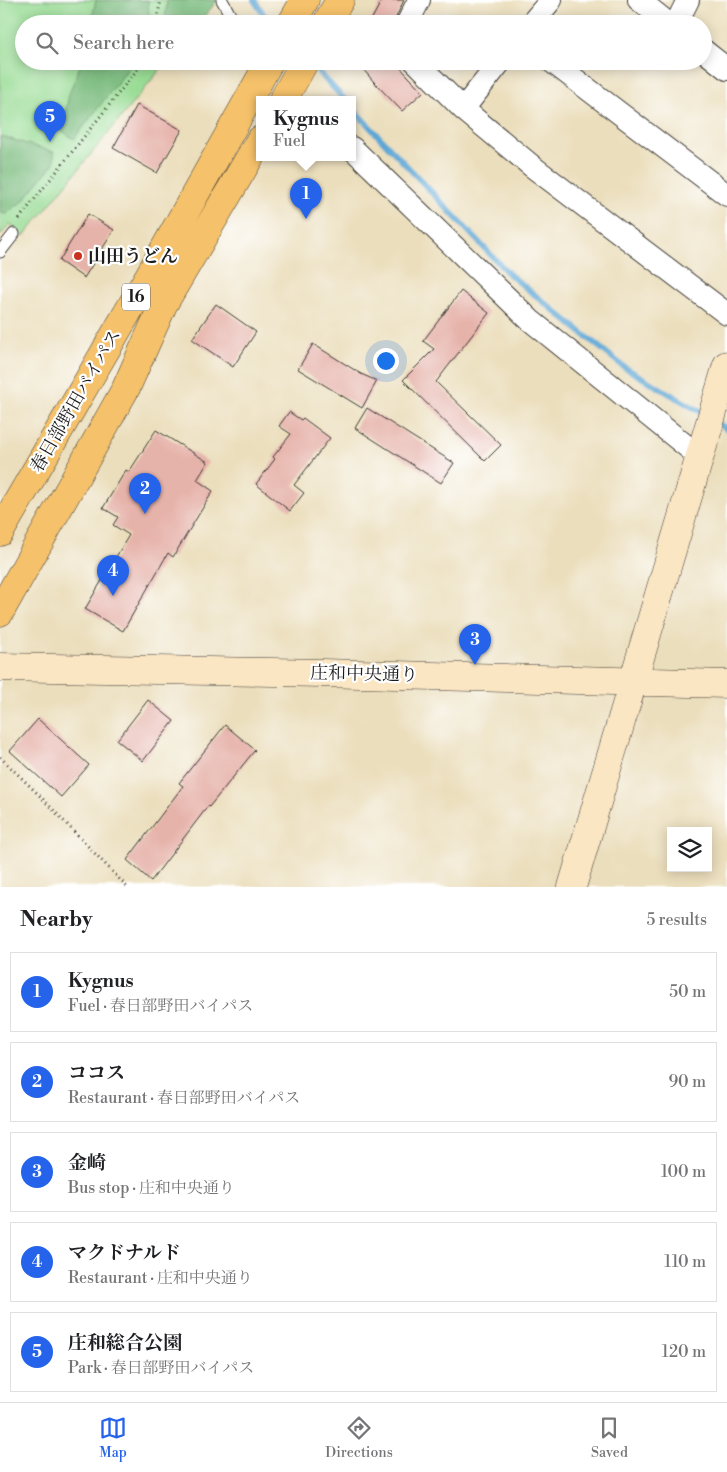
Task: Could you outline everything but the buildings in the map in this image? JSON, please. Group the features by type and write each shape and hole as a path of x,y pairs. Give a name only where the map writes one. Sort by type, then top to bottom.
{"highway":[{"path":"331,15 340,0"},
{"name":"春日部野田バイパス","path":"0,532 160,255 263,70"},
{"name":"春日部野田バイパス","path":"0,612 126,388 163,305 256,147"}],"street":[{"path":"411,15 419,0"},
{"path":"539,15 552,0"},
{"path":"639,0 658,15"},
{"path":"680,15 688,0"},
{"path":"712,57 727,69"},
{"path":"424,70 463,109 533,167 727,314"},
{"path":"463,109 494,70"},
{"path":"563,70 727,195"},
{"path":"356,152 530,320 700,457"},
{"path":"572,887 700,457 723,395 727,365"},
{"name":"庄和中央通り","path":"0,667 322,673 727,684"}],"lane":[{"path":"222,0 230,15"},
{"path":"0,252 14,234"}],"path":[{"path":"158,15 161,0"},
{"path":"22,215 137,70"},
{"path":"0,757 40,795 127,887"}],"green space":[{"path":"0,0 217,0 205,15 15,15 15,70 160,70 24,236 10,224 0,236"},
{"path":"96,0 148,0 149,15 93,15"},
{"path":"167,0 217,0 205,15 166,15"},
{"path":"78,70 127,70 74,139 62,131 69,94"},
{"path":"0,136 54,152 54,163 23,201 6,214 0,213"}],"waterway":[{"path":"254,0 264,15"},
{"path":"317,70 341,96"},
{"path":"356,112 509,274 624,367 706,415"},
{"path":"716,422 727,429"}],"place":[{"name":"庄和総合公園","path":"50,142"},
{"name":"Kygnus","path":"306,219"},
{"name":"山田うどん","path":"78,256"},
{"name":"ココス","path":"145,514"},
{"name":"マクドナルド","path":"113,596"},
{"name":"金崎","path":"475,665"}]}
